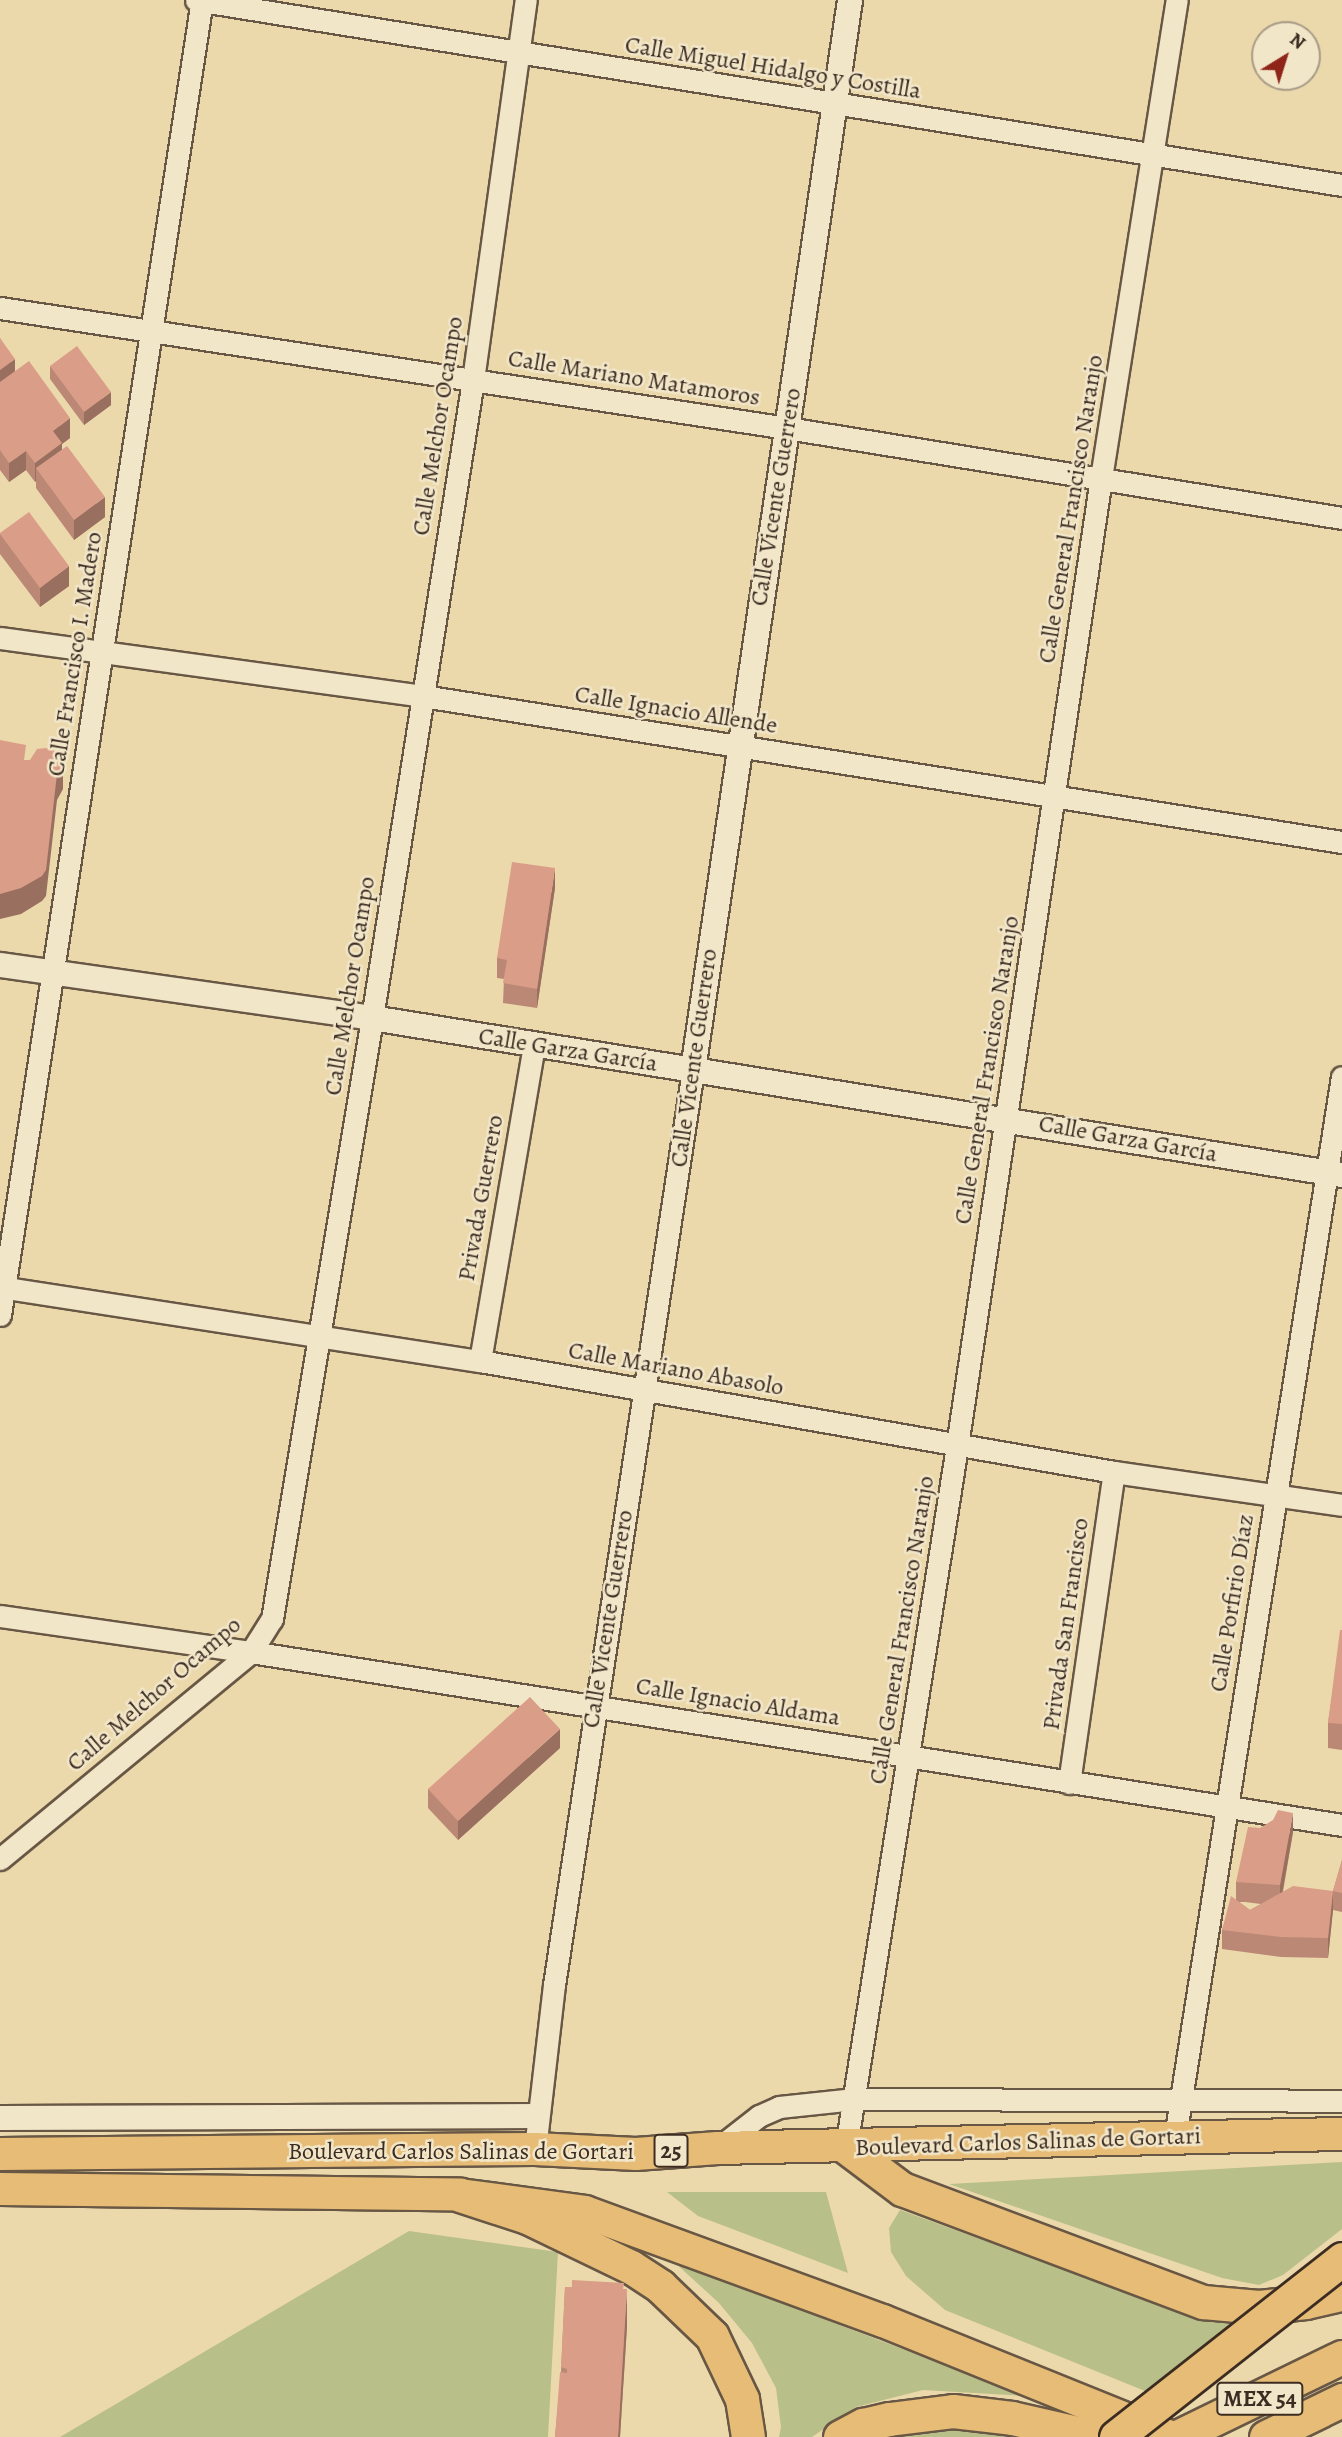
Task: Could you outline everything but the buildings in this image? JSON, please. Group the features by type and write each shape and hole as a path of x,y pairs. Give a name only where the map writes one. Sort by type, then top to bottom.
{"highway":[{"path":"846,2147 902,2189 1203,2302 1259,2307 1306,2302 1342,2294"},
{"path":"460,2195 527,2217 631,2267 660,2286 712,2336 742,2399 748,2437"},
{"path":"1116,2437 1342,2259"},
{"name":"MEX 54","path":"1177,2437 1342,2357"},
{"name":"MEX 54","path":"1266,2437 1342,2400"},
{"path":"840,2437 863,2425 889,2418 953,2411 1012,2418 1094,2437"}],"main road":[{"name":"Boulevard Carlos Salinas de Gortari","path":"0,2154 535,2149 636,2154 718,2148 1342,2134"},
{"name":"Boulevard Carlos Salinas de Gortari","path":"0,2189 460,2195 565,2208 626,2224 883,2321 1170,2437"}],"street":[{"name":"Calle Miguel Hidalgo y Costilla","path":"196,0 1342,185"},
{"name":"Calle Francisco I. Madero","path":"0,1315 2,1288 202,0"},
{"name":"Calle Melchor Ocampo","path":"0,1859 251,1652 272,1619 372,1018 473,380 526,0"},
{"name":"Calle Vicente Guerrero","path":"535,2149 537,2116 595,1706 693,1070 850,0"},
{"name":"Calle General Francisco Naranjo","path":"846,2147 957,1446 1101,478 1177,0"},
{"name":"Calle Mariano Matamoros","path":"0,309 152,329 1342,518"},
{"name":"Calle Ignacio Allende","path":"0,638 423,696 1342,842"},
{"name":"Calle Garza García","path":"0,965 372,1018 1335,1174"},
{"name":"Privada Guerrero","path":"480,1361 534,1044"},
{"name":"Calle Porfirio Díaz","path":"1175,2137 1275,1494 1335,1174 1342,1077"},
{"name":"Calle Mariano Abasolo","path":"2,1288 480,1361 957,1446 1342,1505"},
{"name":"Privada San Francisco","path":"1069,1783 1114,1472"},
{"name":"Calle Ignacio Aldama","path":"0,1616 251,1652 1342,1825"},
{"path":"718,2148 759,2116 779,2107 855,2099 1342,2101"},
{"path":"0,2118 537,2116"}],"green space":[{"path":"1342,2162 1342,2229 1283,2275 1259,2285 1222,2278 949,2184"},
{"path":"667,2192 826,2192 848,2273 698,2216"},
{"path":"900,2210 1209,2322 1235,2323 1145,2391 945,2310 906,2276 891,2252 889,2228"},
{"path":"409,2231 558,2252 548,2437 60,2437"},
{"path":"673,2261 1025,2396 923,2390 856,2407 812,2437 779,2437 781,2427 776,2388 752,2343 719,2303"},
{"path":"940,2429 1037,2434 1046,2437 890,2437"}]}
